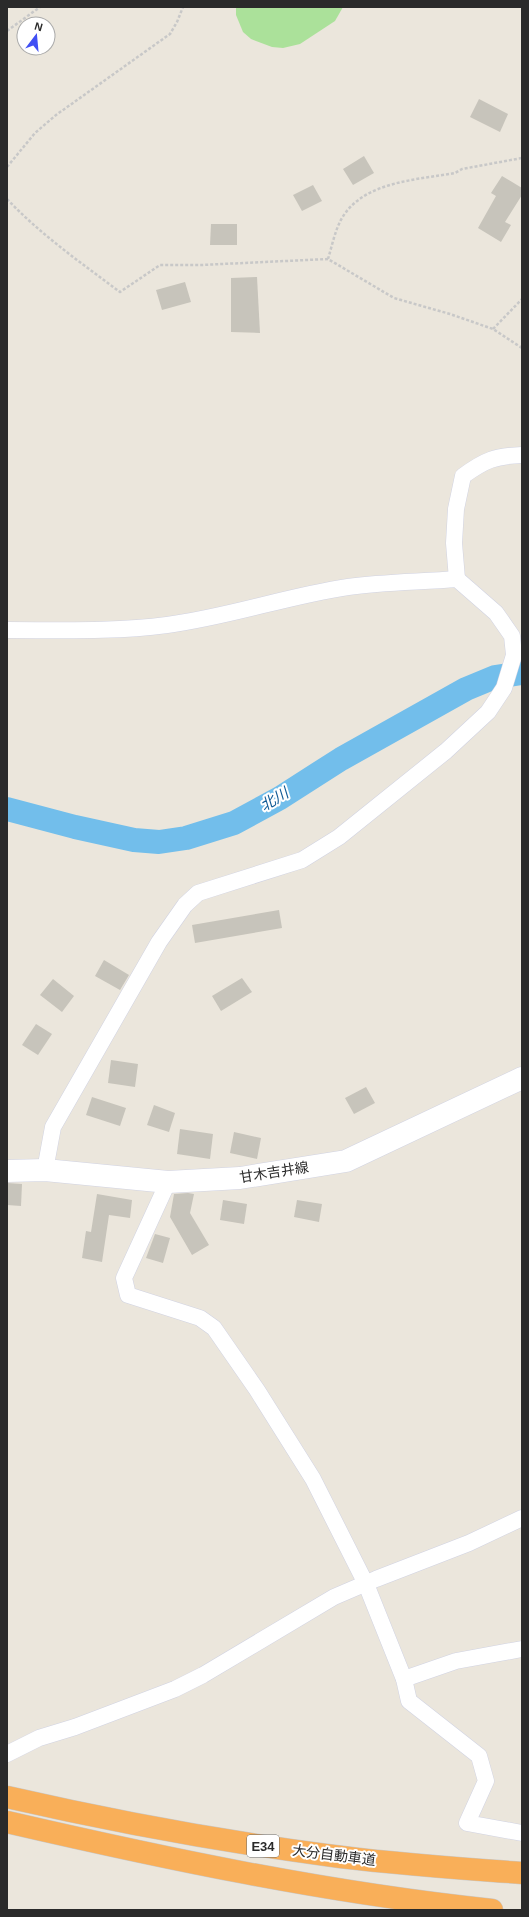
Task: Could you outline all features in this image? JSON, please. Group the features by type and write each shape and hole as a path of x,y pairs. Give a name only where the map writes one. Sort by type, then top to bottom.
{"highway":[{"name":"大分自動車道","path":"7,1797 103,1818 210,1838 327,1855 448,1868 522,1873"},
{"name":"E34","path":"7,1822 112,1847 236,1871 350,1891 492,1910"}],"main road":[{"name":"甘木吉井線","path":"7,1170 45,1170 168,1182 240,1178 346,1161 522,1078"}],"street":[{"path":"457,580 454,543 456,509 463,476 483,461 504,456 522,455"},
{"path":"7,630 87,630 166,625 218,617 288,598 349,587 457,580 496,613 512,636 514,655 504,688 488,712 446,751 339,837 302,860 198,893 185,905 159,942 53,1127 45,1170"},
{"path":"168,1182 124,1278 128,1295 200,1318 214,1328 257,1390 312,1479 366,1584 404,1679 409,1701 479,1756 486,1780 467,1823 522,1833"},
{"path":"7,1754 39,1738 75,1727 175,1689 203,1675 334,1597 469,1543 522,1518"},
{"path":"404,1679 456,1661 522,1649"}],"path":[{"path":"7,31 40,7"},
{"path":"7,167 35,133 56,115 170,34 183,7"},
{"path":"328,259 342,218 355,202 372,191 392,185 522,158"},
{"path":"7,199 24,216 89,269 120,292 160,265 201,265 328,259 394,298 450,314 493,329 522,348"},
{"path":"493,329 522,299"}],"green space":[{"path":"236,7 343,7 335,21 300,44 283,48 272,47 251,39 243,32 236,15"}],"building":[{"path":"479,99 508,114 500,132 470,117"},
{"path":"364,156 374,173 353,185 343,169"},
{"path":"502,176 522,188 522,195 505,222 511,225 501,242 478,228 496,196 491,193"},
{"path":"313,185 322,201 302,211 293,195"},
{"path":"211,224 237,224 237,245 210,245"},
{"path":"257,277 260,333 231,332 231,278"},
{"path":"185,282 191,302 162,310 156,290"},
{"path":"279,910 282,928 195,943 192,925"},
{"path":"104,960 129,975 120,990 95,976"},
{"path":"242,978 252,992 221,1011 212,996"},
{"path":"53,979 74,996 62,1012 40,995"},
{"path":"36,1024 52,1034 38,1055 22,1045"},
{"path":"111,1060 138,1064 135,1087 108,1083"},
{"path":"366,1087 375,1103 354,1114 345,1098"},
{"path":"92,1097 126,1108 120,1126 86,1115"},
{"path":"154,1105 175,1113 169,1132 147,1125"},
{"path":"180,1129 213,1134 210,1159 177,1154"},
{"path":"234,1132 261,1138 257,1159 230,1153"},
{"path":"7,1183 22,1184 21,1206 7,1205"},
{"path":"97,1194 132,1200 130,1218 109,1215 102,1262 82,1258 86,1231 91,1232"},
{"path":"174,1194 194,1194 190,1213 209,1245 192,1255 170,1217"},
{"path":"223,1200 247,1204 244,1224 220,1220"},
{"path":"297,1200 322,1204 319,1222 294,1217"},
{"path":"155,1234 170,1238 163,1263 146,1258"}],"waterway":[{"name":"北川","path":"7,809 75,827 134,840 159,842 186,838 234,823 280,798 341,759 466,689 495,677 522,673"}]}
